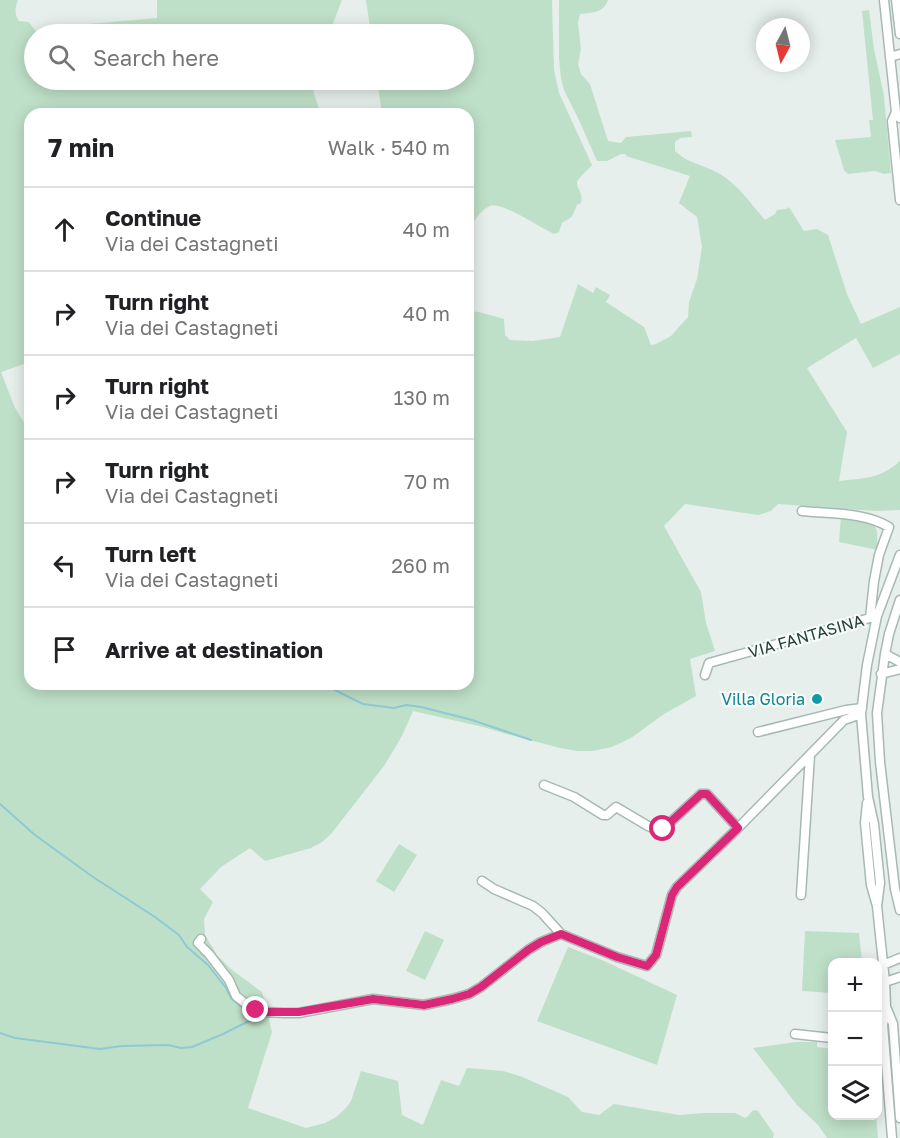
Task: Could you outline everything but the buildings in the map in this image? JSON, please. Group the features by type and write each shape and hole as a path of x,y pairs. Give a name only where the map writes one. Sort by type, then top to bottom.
{"street":[{"path":"884,0 898,115 892,121 900,200"},
{"path":"896,0 900,34"},
{"path":"888,42 900,42"},
{"path":"890,57 900,54"},
{"path":"802,511 865,517 889,527 879,555 874,581 873,617"},
{"path":"873,617 900,555"},
{"name":"VIA FANTASINA","path":"900,600 889,634 881,674 877,713 880,762 900,910"},
{"name":"VIA FANTASINA","path":"705,675 709,663 873,617 862,711 868,797 865,823 885,982 886,1007 883,1025 892,1138"},
{"path":"885,654 900,662"},
{"path":"881,674 900,669"},
{"path":"758,732 846,710 862,711"},
{"path":"482,881 494,889 533,906 561,934 617,957 647,966 656,955 672,895 677,887 844,720 862,711"},
{"path":"801,895 810,755"},
{"path":"544,785 574,797 603,815 607,815 616,807 655,829 663,829 701,794 707,794 738,828"},
{"path":"200,941 229,980 236,996 256,1010 283,1013 373,999 424,1005 452,999 469,994 481,987 528,950 561,934"},
{"path":"883,964 900,960 900,948"},
{"path":"885,982 900,977"},
{"name":"VIA FANTASINA","path":"886,1007 892,1024 900,1118"},
{"path":"795,1034 828,1038"}],"green space":[{"path":"0,0 18,0 16,15 19,21 30,24 24,24 24,90 313,90 319,108 24,108 24,364 1,372 15,408 24,422 24,690 474,690 474,312 504,319 505,335 510,340 533,341 560,337 578,284 593,293 596,287 610,295 606,302 644,327 651,345 671,336 688,317 689,302 697,279 702,247 697,217 679,203 690,176 626,156 626,154 607,161 597,161 564,90 559,59 559,0 608,0 600,10 580,14 578,23 581,49 578,64 581,74 590,84 608,141 621,143 626,137 691,131 692,137 680,138 675,142 675,151 725,177 765,220 777,210 789,207 804,231 817,229 828,235 847,294 861,324 900,307 900,354 873,368 856,338 807,368 847,432 839,481 879,474 900,461 900,510 876,511 778,504 771,511 758,515 685,504 664,526 701,592 706,623 715,651 690,659 696,696 664,714 631,738 612,747 592,751 560,748 413,711 402,736 384,766 331,834 322,842 311,848 265,861 250,848 221,867 200,889 213,902 204,919 205,935 217,955 232,970 262,992 272,1032 248,1108 306,1128 325,1123 336,1117 351,1101 361,1071 398,1081 402,1115 423,1125 441,1080 459,1086 467,1068 503,1071 520,1076 568,1097 582,1112 599,1115 614,1104 679,1115 735,1113 745,1118 753,1110 758,1111 774,1134 773,1138 0,1138"},
{"path":"157,0 342,0 333,24 89,24 157,18"},
{"path":"366,0 552,0 554,70 559,93 592,165 577,182 582,196 581,203 577,205 571,217 562,223 559,232 554,234 511,211 496,206 483,210 474,222 474,108 381,108 378,90 474,90 474,24 370,24"},
{"path":"869,10 884,96 891,173 884,174 875,171 848,174 844,170 835,140 871,137 869,120 873,120 862,11"},
{"path":"841,517 860,519 872,524 876,529 877,542 880,545 878,550 839,542"},
{"path":"399,844 417,855 394,892 376,881"},
{"path":"425,931 444,940 425,980 406,971"},
{"path":"805,931 859,933 862,958 828,958 828,993 802,991"},
{"path":"568,947 602,960 677,995 657,1065 537,1021"},
{"path":"796,1042 817,1042 817,1047 828,1048 828,1120 876,1120 878,1138 827,1138 818,1125 797,1105 753,1048"}],"waterway":[{"path":"335,690 363,704 394,708 406,705 421,707 472,720 531,740"},
{"path":"0,804 35,835 179,935 187,947 208,965 231,998 250,1012 263,1017"},
{"path":"0,1033 15,1038 100,1049 168,1045 181,1048 192,1047 263,1017 301,1017"}],"place":[{"name":"Villa Gloria","path":"817,699"}],"route":[{"path":"256,1010 283,1013 373,999 424,1005 452,999 469,994 481,987 528,950 561,934 617,957 647,966 656,955 672,895 677,887 738,828 707,794 701,794 663,829"}]}
